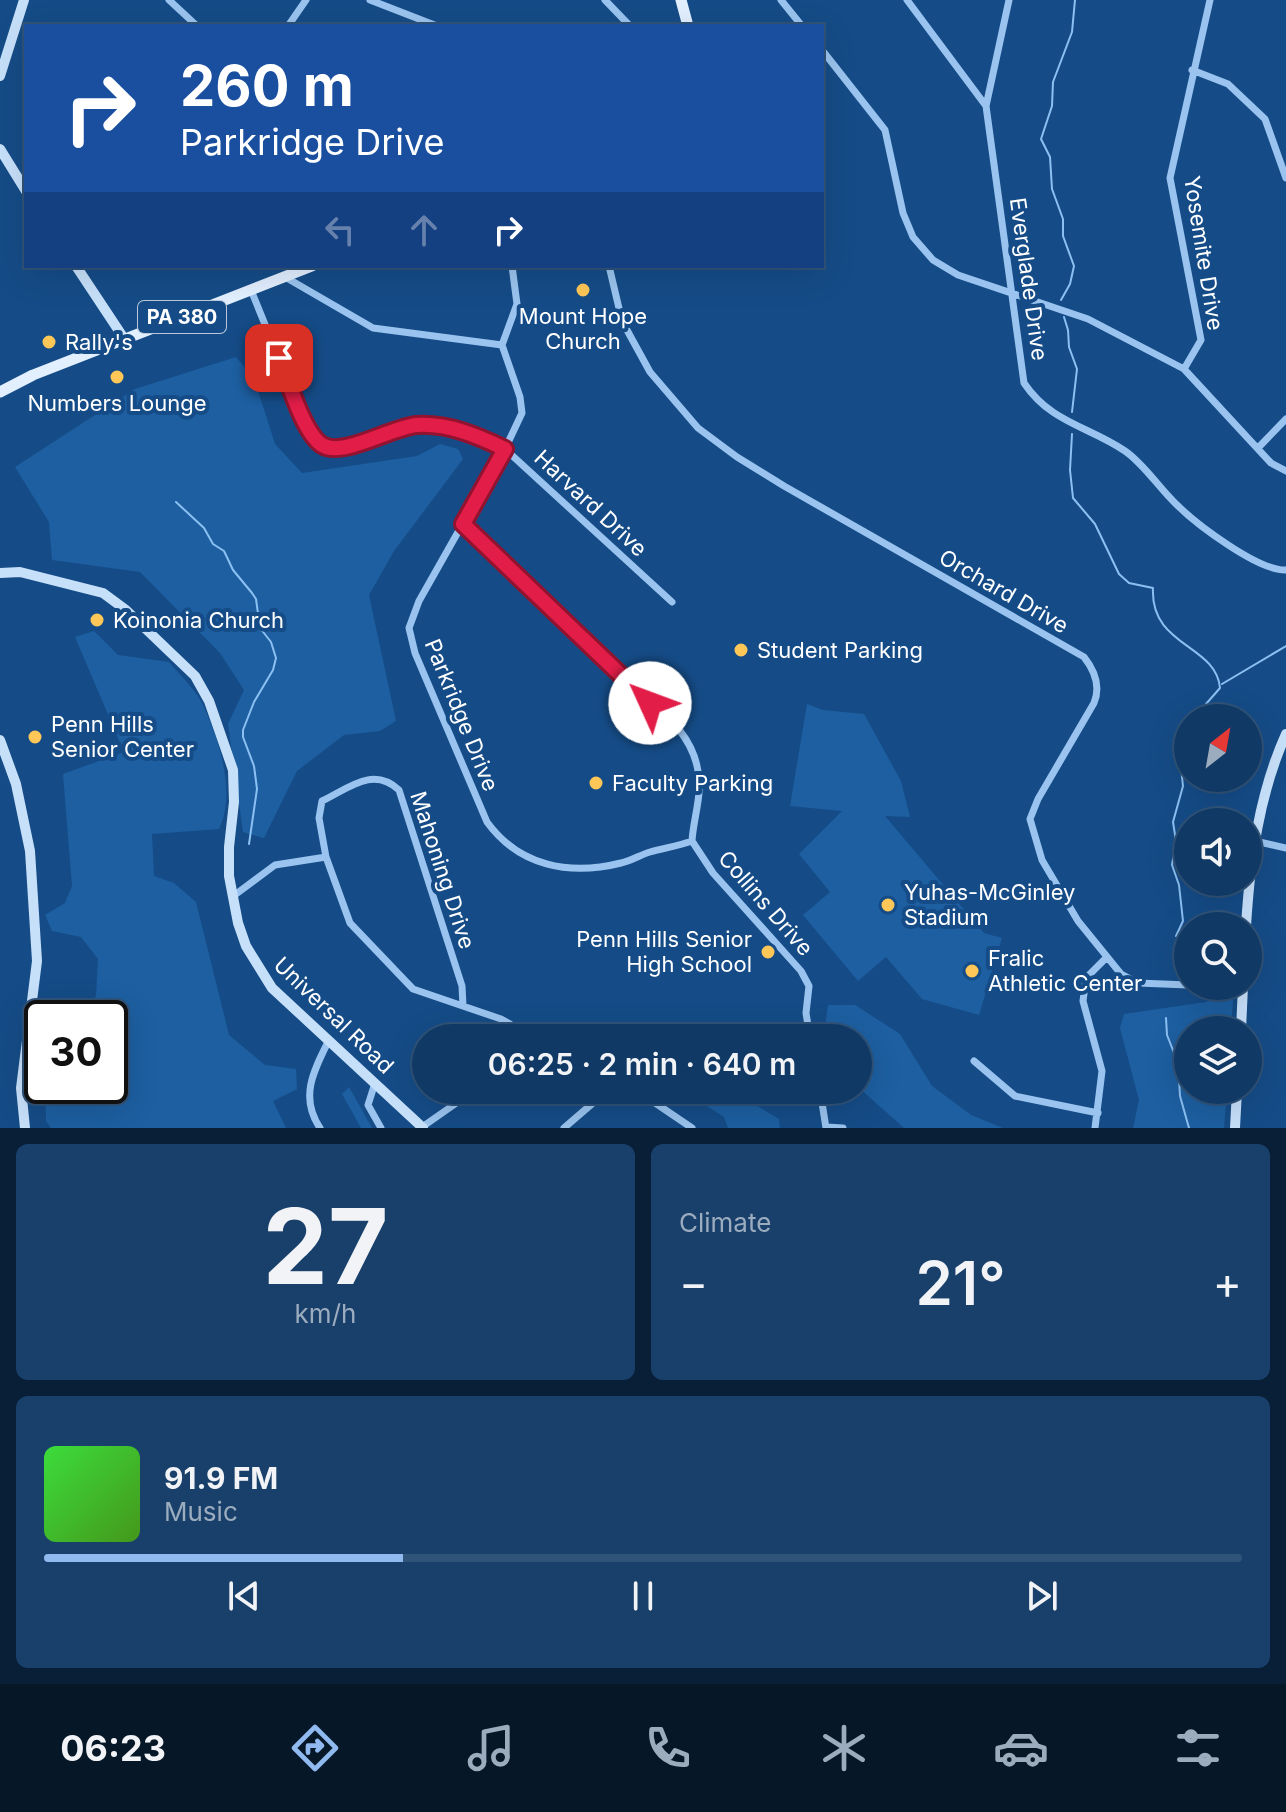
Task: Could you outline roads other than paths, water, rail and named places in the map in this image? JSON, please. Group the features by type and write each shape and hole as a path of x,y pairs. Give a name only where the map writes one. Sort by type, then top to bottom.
{"main road":[{"path":"681,0 687,24"},
{"name":"PA 380","path":"0,392 33,375 307,268"}],"street":[{"path":"0,76 24,0"},
{"path":"169,0 195,24"},
{"path":"289,24 306,0"},
{"path":"370,0 432,24"},
{"path":"605,0 628,24"},
{"path":"781,0 800,24"},
{"path":"907,0 986,106"},
{"name":"Everglade Drive","path":"1009,0 986,106 1024,383 1036,401 1053,413 1127,451 1179,507 1224,541 1255,560 1277,570 1286,570"},
{"name":"Yosemite Drive","path":"1184,369 1201,340 1170,178 1210,0"},
{"path":"824,53 885,130 903,213 913,237 933,260 958,275 1088,319 1184,369 1271,463 1286,471"},
{"path":"1192,70 1228,84 1265,119 1286,178"},
{"path":"0,149 24,188"},
{"path":"77,268 125,340"},
{"path":"285,277 373,328 502,345 517,304 512,268"},
{"name":"Orchard Drive","path":"609,268 622,321 650,372 698,428 784,486 1084,657 1093,668 1098,693 1094,703 1038,799 1030,819 1042,860 1078,921 1106,958 1121,974 1138,983 1174,984"},
{"name":"Harvard Drive","path":"251,290 308,430 323,446 343,449 387,432 417,425 466,431 505,449 672,602"},
{"name":"Parkridge Drive","path":"502,345 520,397 522,413 419,601 409,628 415,653 487,822 498,838 515,850 540,864 588,870 623,863 692,841"},
{"path":"1258,448 1286,419"},
{"path":"463,524 646,700 669,715 689,740 697,768 699,792 692,841"},
{"name":"Universal Road","path":"0,573 20,572 103,593 126,610 195,676 209,701 233,770 234,802 229,847 232,897 238,923 256,966 272,988 422,1127"},
{"path":"1262,813 1286,734"},
{"path":"0,740 16,784 30,851 37,961 21,1088 25,1128"},
{"name":"Mahoning Drive","path":"326,857 319,818 322,801 371,778 387,779 399,790 462,986 463,1006"},
{"name":"Collins Drive","path":"692,841 713,873 801,971 809,986 808,1024"},
{"path":"1262,843 1286,848"},
{"path":"232,897 275,865 326,857 350,923 413,989 510,1024"},
{"path":"1095,1128 1102,1071 1083,1001 1086,978 1106,958"},
{"path":"320,1128 310,1109 308,1091 311,1076 329,1040"},
{"path":"974,1061 1015,1096 1098,1113"},
{"path":"375,1083 368,1105 381,1128"},
{"path":"422,1127 455,1104"},
{"path":"564,1128 592,1104"},
{"path":"657,1104 692,1128"},
{"path":"822,1104 826,1128 843,1128"},
{"path":"1235,1128 1236,1104"}],"waterway":[{"path":"1061,300 1070,284 1074,266 1052,189 1050,157 1041,139 1052,106 1053,82 1072,32 1075,0"},
{"path":"1064,317 1069,347 1077,369 1072,412"},
{"path":"1072,434 1070,470 1073,498 1095,524 1119,574 1129,583 1153,588 1155,607 1162,622 1216,673 1220,688 1206,704"},
{"path":"176,502 204,528 213,544 224,551 233,570 256,599 260,628 271,642 276,658 243,730 257,789 249,844"},
{"path":"1222,684 1286,646"},
{"path":"1181,792 1173,822 1176,841 1172,865 1179,885 1182,912"},
{"path":"1166,1018 1167,1035 1178,1063 1180,1096 1189,1128"}],"place":[{"name":"Mount Hope Church","path":"583,290"},
{"name":"Rally's","path":"49,342"},
{"name":"Numbers Lounge","path":"117,377"},
{"name":"Koinonia Church","path":"97,620"},
{"name":"Student Parking","path":"741,650"},
{"name":"Penn Hills Senior Center","path":"35,737"},
{"name":"Faculty Parking","path":"596,783"},
{"name":"Yuhas-McGinley Stadium","path":"888,905"},
{"name":"Penn Hills Senior High School","path":"768,952"},
{"name":"Fralic Athletic Center","path":"972,971"}]}
